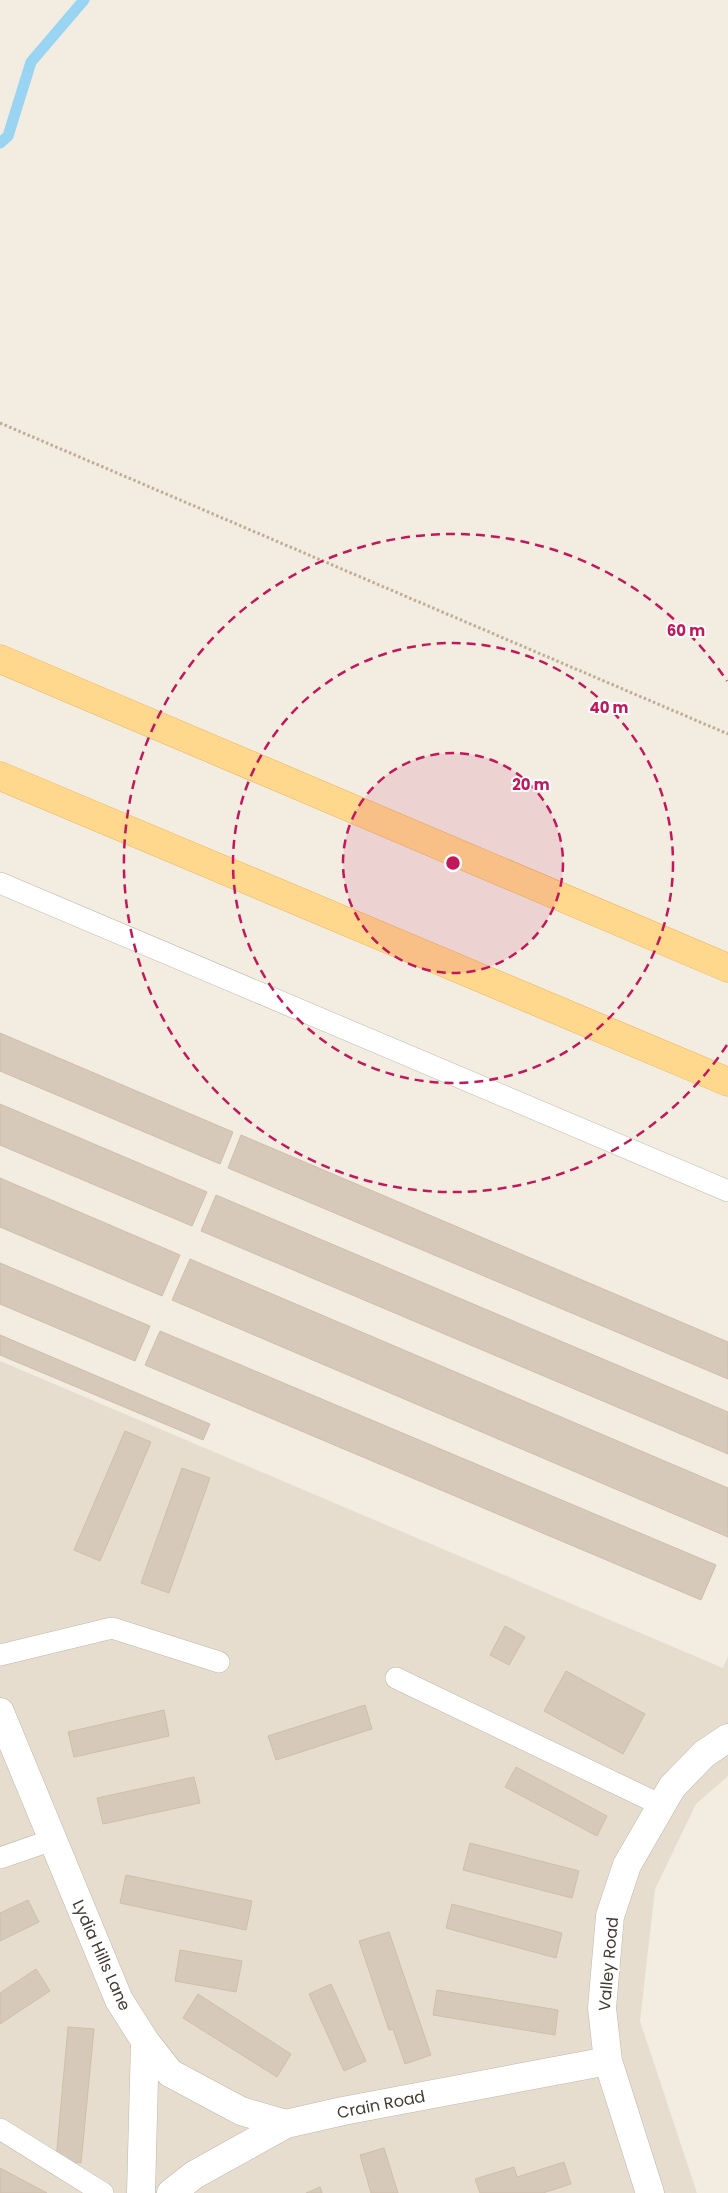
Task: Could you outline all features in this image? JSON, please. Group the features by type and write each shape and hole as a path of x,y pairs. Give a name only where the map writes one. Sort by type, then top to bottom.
{"main road":[{"path":"0,659 728,968"},
{"path":"0,776 728,1082"}],"street":[{"name":"Lydia Hills Lane","path":"0,1712 119,2000 144,2041 170,2073 204,2093 241,2111 286,2124"},
{"name":"Valley Road","path":"650,2193 608,2061 602,2008 610,1916 627,1865 672,1787 704,1754 728,1738"},
{"path":"141,2193 144,2041"},
{"name":"Crain Road","path":"171,2193 194,2175 286,2124 343,2111 608,2061"}],"lane":[{"path":"0,883 728,1191"},
{"path":"0,1655 112,1628 219,1662"},
{"path":"396,1678 661,1805"},
{"path":"0,1858 52,1840"},
{"path":"0,2129 103,2193"}],"path":[{"path":"0,424 728,734"}],"shaded area":[{"path":"0,1361 723,1668 728,1656 728,1776 696,1804 655,1889 640,2021 697,2193 0,2193"}],"building":[{"path":"0,1033 233,1132 220,1164 0,1071"},
{"path":"0,1104 207,1192 192,1226 0,1145"},
{"path":"241,1135 728,1342 728,1379 228,1168"},
{"path":"0,1178 180,1255 162,1296 0,1227"},
{"path":"216,1195 728,1412 728,1454 201,1231"},
{"path":"190,1259 728,1488 728,1537 172,1300"},
{"path":"0,1263 150,1326 135,1361 0,1304"},
{"path":"160,1331 716,1565 701,1600 145,1365"},
{"path":"0,1335 210,1424 203,1440 0,1355"},
{"path":"125,1431 151,1442 100,1561 74,1550"},
{"path":"182,1468 210,1478 169,1593 141,1583"},
{"path":"505,1626 525,1637 509,1665 490,1655"},
{"path":"566,1671 645,1714 623,1754 544,1711"},
{"path":"365,1705 372,1729 276,1760 268,1736"},
{"path":"164,1710 169,1736 74,1757 68,1732"},
{"path":"516,1767 607,1816 597,1836 505,1787"},
{"path":"194,1777 200,1803 103,1824 97,1798"},
{"path":"470,1843 579,1871 572,1898 463,1870"},
{"path":"126,1875 252,1901 246,1930 120,1903"},
{"path":"28,1900 39,1922 0,1941 0,1913"},
{"path":"452,1904 562,1933 556,1958 446,1928"},
{"path":"389,1932 431,2055 405,2064 393,2029 389,2030 359,1941"},
{"path":"180,1950 242,1961 236,1992 175,1981"},
{"path":"36,1969 50,1991 0,2024 0,1993"},
{"path":"331,1984 366,2061 344,2071 309,1994"},
{"path":"437,1990 558,2010 555,2035 433,2015"},
{"path":"198,1994 291,2054 277,2077 183,2018"},
{"path":"68,2027 94,2029 81,2163 56,2160"},
{"path":"384,2148 398,2193 371,2193 360,2155"},
{"path":"564,2162 571,2184 543,2193 480,2193 475,2179 514,2167 517,2177"},
{"path":"0,2168 47,2193 0,2193"},
{"path":"320,2187 322,2193 306,2193"}],"waterway":[{"path":"0,143 8,136 31,62 84,0"}]}
